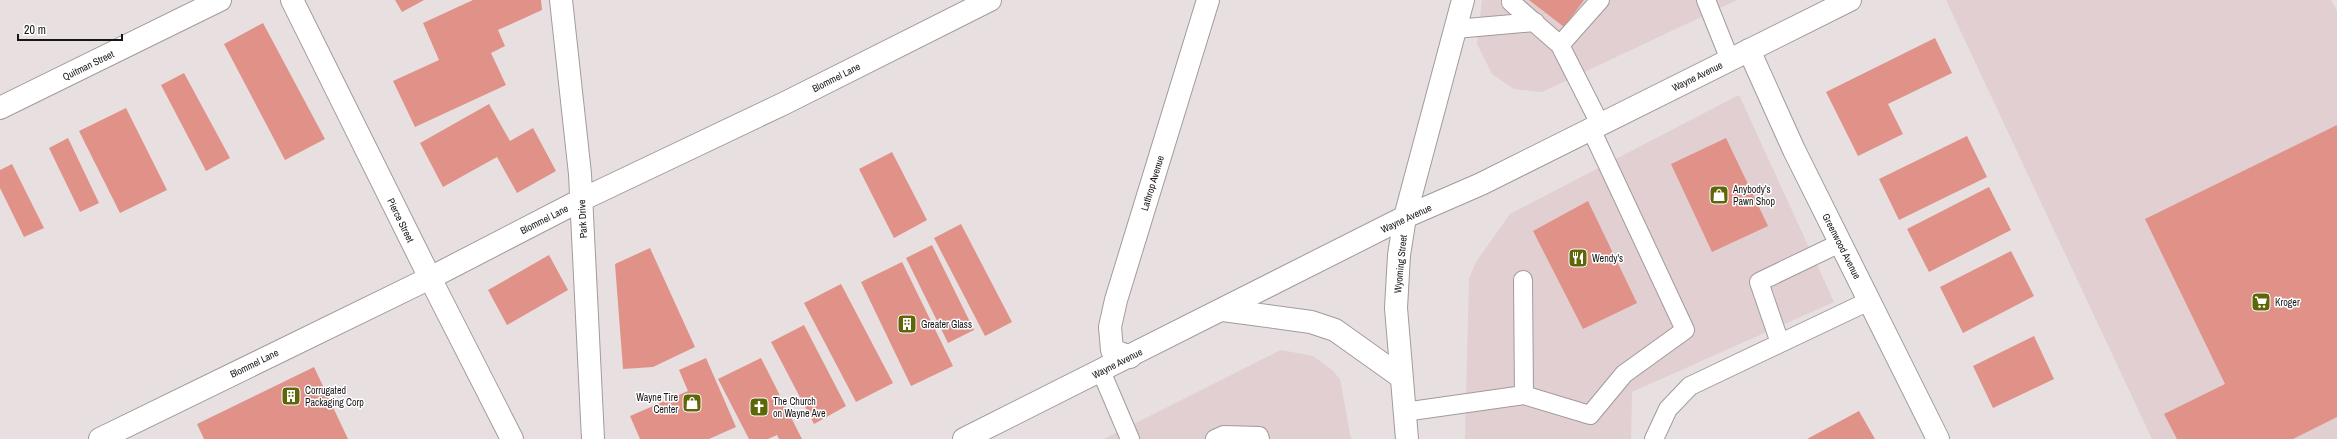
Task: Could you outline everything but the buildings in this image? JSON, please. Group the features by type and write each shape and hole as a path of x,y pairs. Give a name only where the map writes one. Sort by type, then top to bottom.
{"street":[{"name":"Quitman Street","path":"0,108 220,0"},
{"name":"Pierce Street","path":"292,0 512,439"},
{"name":"Park Drive","path":"561,0 581,200 593,439"},
{"name":"Blommel Lane","path":"100,439 430,278 581,200 785,103 990,0"},
{"name":"Lathrop Avenue","path":"1130,357 1112,350 1110,327 1116,300 1208,0"},
{"name":"Wyoming Street","path":"1407,439 1401,378 1397,286 1405,217 1463,0"},
{"name":"Wayne Avenue","path":"964,439 1130,357 1405,217 1481,184 1850,0"},
{"name":"Greenwood Avenue","path":"1740,55 1794,150 1938,439"},
{"path":"1223,310 1311,322 1335,330 1401,378"}],"lane":[{"path":"1404,412 1524,395 1590,415 1624,374 1684,330 1560,45 1511,2 1512,0"},
{"path":"1706,0 1740,55"},
{"path":"1560,45 1593,3"},
{"path":"1455,29 1535,22"},
{"path":"1780,343 1759,282 1840,243"},
{"path":"1524,280 1524,395"},
{"path":"1654,439 1668,409 1690,386 1869,301"},
{"path":"1101,371 1130,439"},
{"path":"1215,439 1224,435 1260,436 1260,439"}],"shaded area":[{"path":"1482,0 1737,0 1542,92 1514,89 1492,74 1477,44"},
{"path":"1946,0 2331,0 2337,11 2337,439 2152,439"},
{"path":"1739,95 1834,302 1632,392 1631,439 1465,439 1469,279 1476,262 1510,214"},
{"path":"1281,350 1313,356 1332,370 1340,379 1351,439 1104,439"}],"place":[{"name":"Anybody's Pawn Shop","path":"1719,195"},
{"name":"Wendy's","path":"1578,258"},
{"name":"Kroger","path":"2261,302"},
{"name":"Greater Glass","path":"907,324"},
{"name":"Corrugated Packaging Corp","path":"291,396"},
{"name":"Wayne Tire Center","path":"692,403"},
{"name":"The Church on Wayne Ave","path":"759,407"}]}
